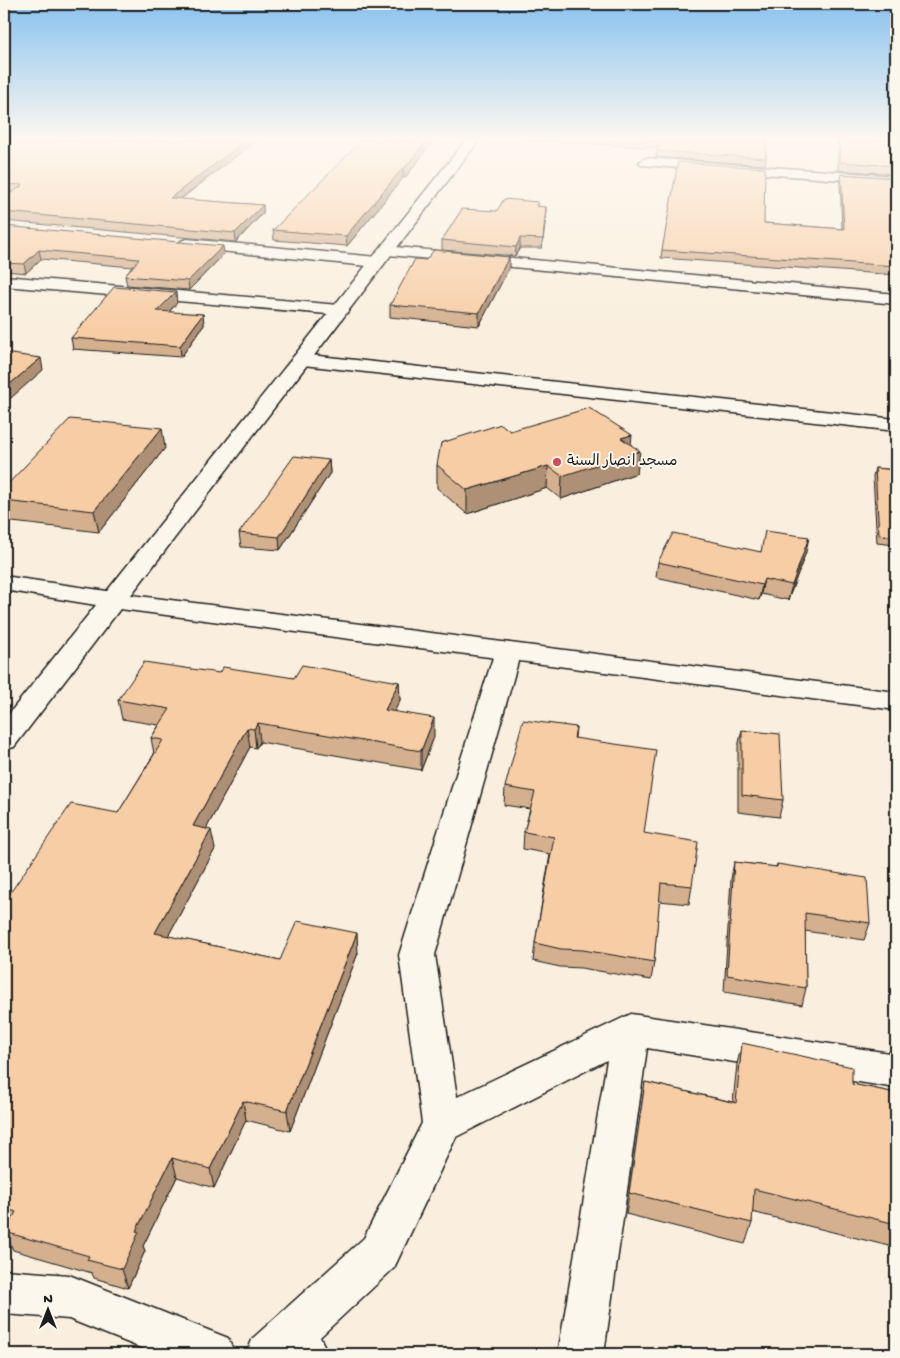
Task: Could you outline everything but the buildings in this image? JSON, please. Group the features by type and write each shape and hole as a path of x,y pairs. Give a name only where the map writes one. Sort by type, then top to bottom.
{"street":[{"path":"4,740 422,203"},
{"path":"171,242 381,256 896,300"},
{"path":"4,281 339,310"},
{"path":"301,360 896,425"},
{"path":"4,584 113,600 896,701"},
{"path":"284,1352 379,1253 442,1124 417,955 508,651"},
{"path":"442,1124 631,1030 896,1071"},
{"path":"581,1354 631,1030"},
{"path":"4,1292 69,1298 168,1347 212,1354"}],"place":[{"name":"مسجد انصار السنة","path":"557,462"}]}
